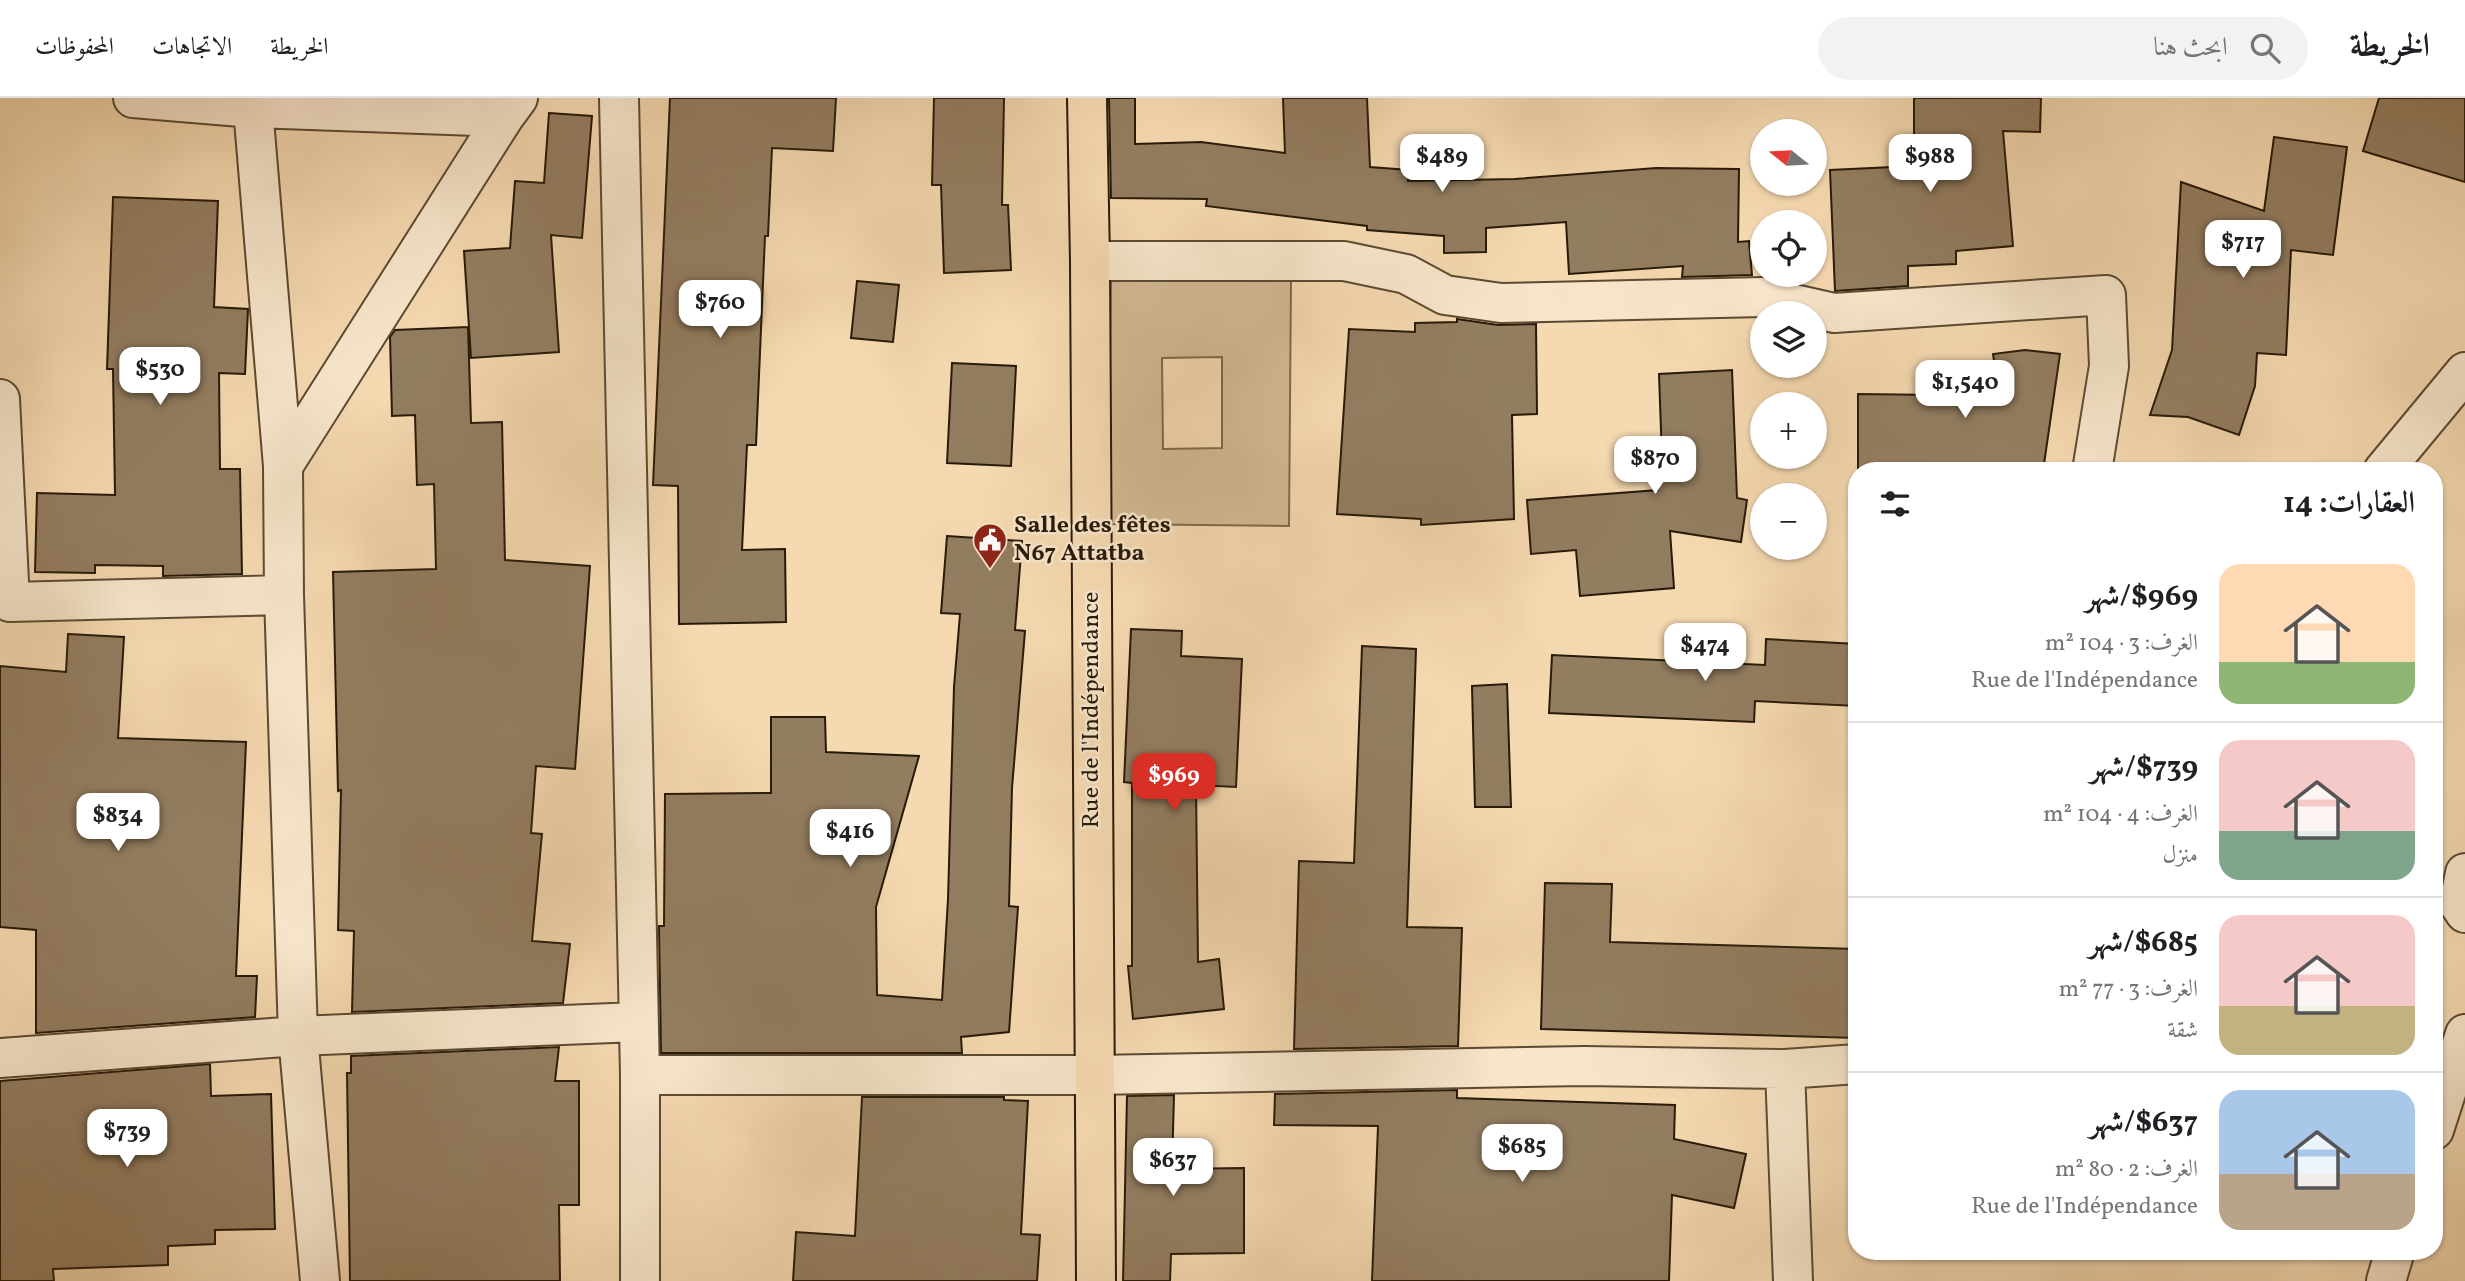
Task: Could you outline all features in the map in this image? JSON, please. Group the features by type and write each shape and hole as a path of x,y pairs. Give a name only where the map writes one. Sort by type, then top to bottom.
{"main road":[{"name":"Rue de l'Indépendance","path":"1087,98 1096,1281"}],"street":[{"path":"133,98 253,108 511,108"},
{"path":"620,98 640,1075 640,1281"},
{"path":"253,108 283,466 284,595 298,1036 320,1281"},
{"path":"283,466 511,108"},
{"path":"1090,261 1344,261 1406,274 1445,295 1501,303 1763,297 1834,313 2106,295 2109,366 2093,462"},
{"path":"2390,462 2465,372"},
{"path":"0,398 10,603 284,595"},
{"path":"2465,873 2459,904 2465,913"},
{"path":"0,1058 298,1036 637,1022"},
{"path":"2443,1102 2465,1034"},
{"path":"640,1075 1094,1075 1584,1066 1785,1069 1848,1065"},
{"path":"1785,1069 1793,1281"},
{"path":"2386,1281 2392,1260"}],"shaded area":[{"path":"1111,279 1291,280 1289,526 1108,524","holes":["1222,357 1222,448 1163,449 1162,358"]}],"building":[{"path":"670,98 836,98 833,151 772,148 768,236 765,236 756,445 747,445 742,550 785,549 786,622 679,624 678,486 653,485"},
{"path":"934,98 1004,98 1002,205 1008,205 1011,270 944,273 941,185 932,185"},
{"path":"1109,98 1135,98 1135,144 1201,142 1285,153 1283,98 1367,98 1370,167 1409,170 1408,181 1515,179 1656,168 1739,169 1738,242 1749,241 1750,275 1682,277 1683,266 1569,274 1566,222 1486,228 1486,252 1444,253 1444,236 1367,230 1367,226 1206,206 1207,199 1111,198"},
{"path":"1914,98 2041,98 2040,132 2003,131 2013,246 1956,251 1956,264 1908,266 1908,286 1835,291 1830,170 1914,166"},
{"path":"2379,98 2465,98 2465,182 2363,151"},
{"path":"549,113 592,116 582,238 551,235 559,352 471,358 464,251 510,248 515,181 544,183"},
{"path":"2274,137 2347,147 2333,255 2291,250 2286,355 2257,353 2255,386 2239,435 2188,417 2150,415 2172,350 2181,182 2264,211"},
{"path":"113,197 218,201 214,307 248,309 245,374 219,373 220,469 240,469 242,574 163,576 163,566 95,565 95,573 35,572 37,493 115,495 113,369 107,369"},
{"path":"857,281 899,285 893,342 851,338"},
{"path":"1457,319 1498,325 1536,324 1537,414 1512,415 1514,519 1421,525 1421,519 1337,514 1349,329 1415,332 1415,323 1457,322"},
{"path":"468,327 471,423 502,422 505,560 590,566 575,769 536,766 531,833 542,834 532,941 570,944 563,1003 352,1012 354,931 338,930 341,790 338,791 333,572 436,569 434,484 417,485 415,415 392,416 390,337 395,330"},
{"path":"2025,350 2060,354 2044,462 1858,462 1858,394 1941,395 1944,368 1996,374 1993,354"},
{"path":"952,363 1016,366 1011,466 947,463"},
{"path":"1732,370 1737,498 1747,500 1741,542 1670,531 1674,588 1580,596 1576,550 1531,554 1527,500 1658,490 1662,459 1659,374"},
{"path":"947,536 1022,541 1015,630 1025,631 1012,788 1009,906 1018,907 1009,1032 961,1037 962,1053 661,1053 659,926 664,926 665,794 771,793 771,717 825,717 826,752 919,756 876,907 877,995 942,1000 948,899 954,687 960,614 941,613"},
{"path":"1131,629 1182,631 1181,656 1242,659 1236,787 1196,785 1198,962 1219,959 1224,1009 1133,1019 1128,966 1132,966 1132,783 1124,782"},
{"path":"68,634 124,637 118,738 246,742 236,976 257,976 255,1017 36,1033 36,930 0,927 0,666 66,672"},
{"path":"1766,639 1848,644 1848,706 1755,701 1754,722 1549,713 1552,655 1765,665"},
{"path":"1362,646 1416,649 1407,927 1462,928 1458,1046 1294,1049 1299,861 1354,863"},
{"path":"1507,684 1511,807 1475,807 1472,686"},
{"path":"1545,883 1612,884 1610,942 1848,949 1848,1038 1541,1029"},
{"path":"559,1047 555,1081 579,1081 579,1205 559,1205 560,1281 350,1281 347,1073 351,1073 351,1056"},
{"path":"210,1064 211,1096 271,1094 275,1229 215,1230 215,1244 168,1246 168,1265 53,1269 54,1281 0,1281 0,1081"},
{"path":"1457,1090 1457,1098 1675,1105 1674,1139 1746,1154 1734,1208 1672,1195 1669,1281 1372,1281 1378,1126 1274,1125 1275,1094"},
{"path":"1174,1095 1172,1169 1244,1168 1244,1253 1171,1254 1170,1281 1123,1281 1127,1096"},
{"path":"862,1097 1004,1097 1004,1100 1028,1101 1021,1234 1040,1235 1037,1281 793,1281 796,1232 855,1236"}],"place":[{"name":"Salle des fêtes N67 Attatba","path":"990,570"}]}
